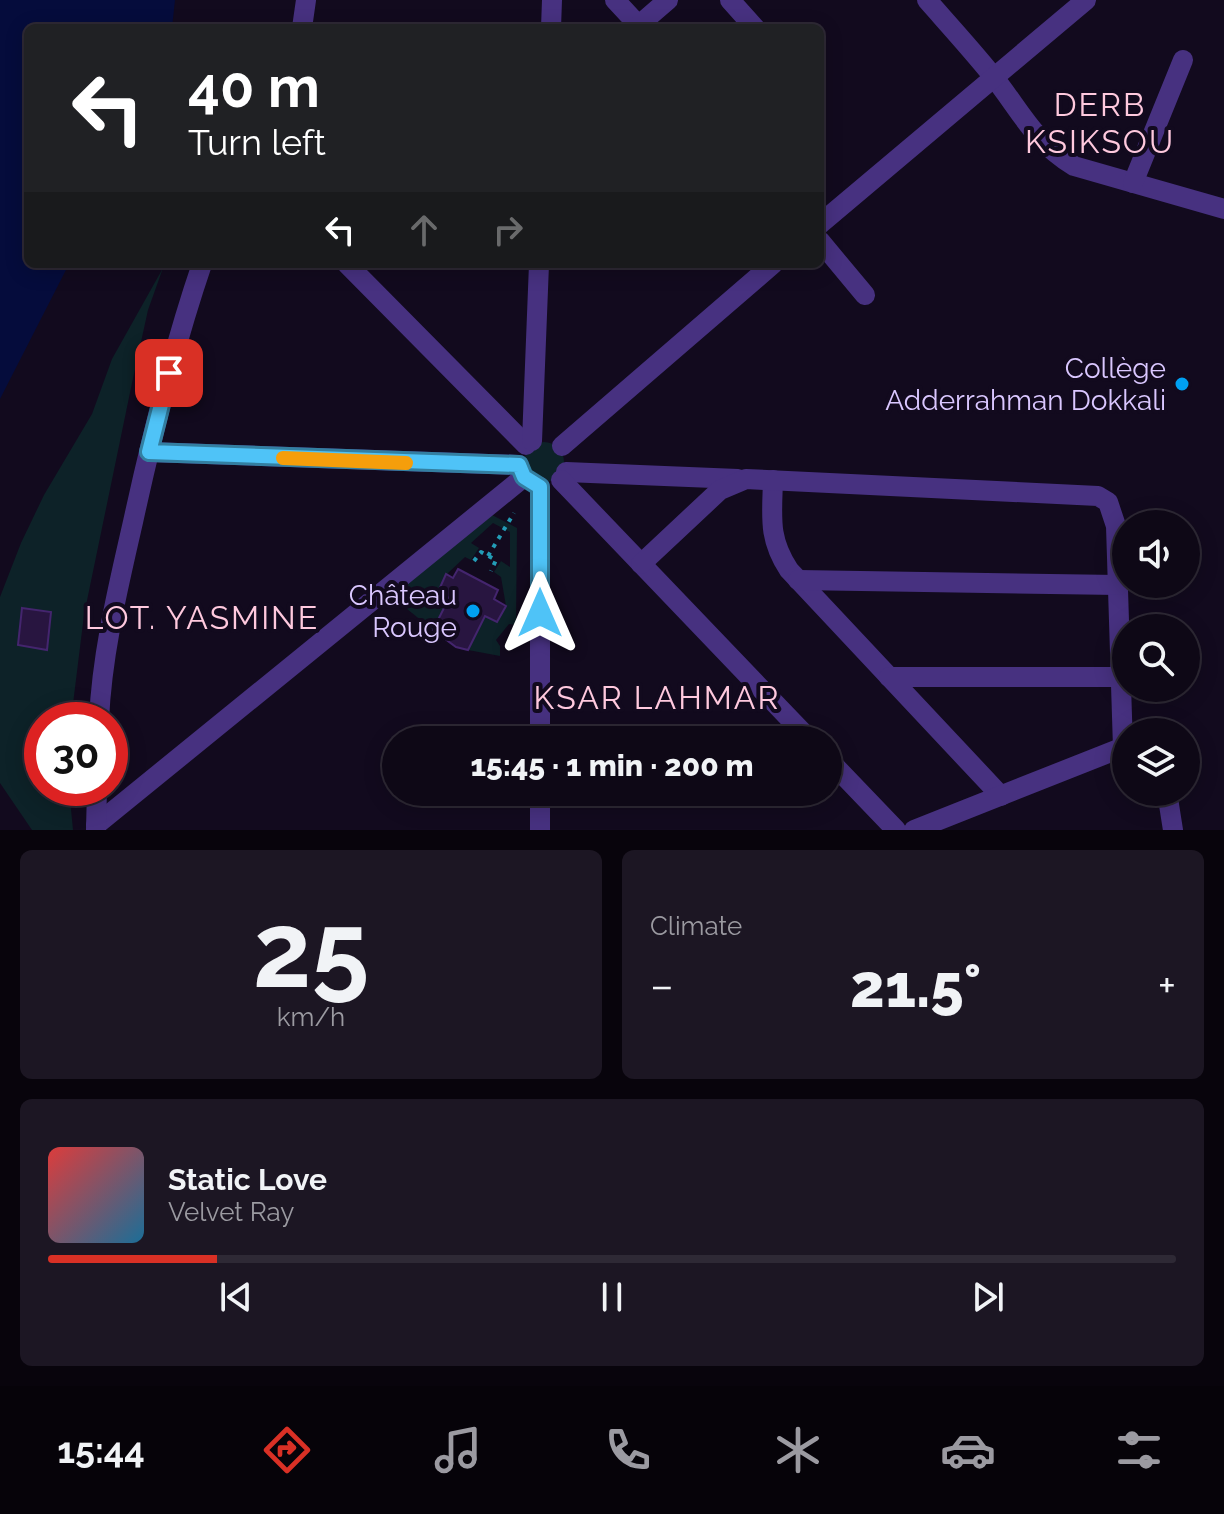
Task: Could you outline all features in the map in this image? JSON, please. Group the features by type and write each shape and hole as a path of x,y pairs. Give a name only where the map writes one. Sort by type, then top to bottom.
{"street":[{"path":"303,24 306,0"},
{"path":"551,24 552,0"},
{"path":"615,0 638,24"},
{"path":"642,24 668,0"},
{"path":"730,0 751,24"},
{"path":"927,0 994,77 1031,131 1054,154 1074,166 1224,209"},
{"path":"824,221 1079,2"},
{"path":"1133,183 1183,60"},
{"path":"824,246 865,295"},
{"path":"101,702 116,596 149,452 183,320 201,268"},
{"path":"351,268 529,443"},
{"path":"529,443 539,268"},
{"path":"562,446 768,268"},
{"path":"149,452 528,476 551,486 563,476 568,463 562,446 548,438 529,443 522,451 528,476 539,726"},
{"path":"96,828 528,476"},
{"path":"563,476 773,480 1098,496 1108,502 1112,514"},
{"path":"563,476 641,564 797,726"},
{"path":"641,564 720,490 746,479"},
{"path":"773,480 772,536 777,551 798,580 1001,796"},
{"path":"798,580 1112,585"},
{"path":"889,677 1112,677"},
{"path":"914,830 1112,752"},
{"path":"842,775 886,826"},
{"path":"96,828 97,806"},
{"path":"540,806 540,830"},
{"path":"1169,806 1173,830"}],"path":[{"path":"488,556 493,548"},
{"path":"474,561 480,552 496,560 491,571"}],"shaded area":[{"path":"0,0 175,0 172,24 24,24 24,268 67,268 0,399"},
{"path":"163,268 148,310 84,615 73,702 24,702 24,806 71,806 73,830 32,830 0,783 0,597 44,495 92,414 112,359"},
{"path":"544,442 558,448 564,462 558,476 544,482 530,476 524,462 530,448"},
{"path":"492,515 517,528 516,625 509,624 496,640 500,646 500,656 468,650 485,616 497,622 506,606 501,577 494,572 501,561 510,567 510,532 493,523 471,543 479,548 471,560 465,557 447,574 438,591 449,598 433,630 391,596"}],"building":[{"name":"Château Rouge","path":"458,569 498,590 494,599 506,606 497,622 485,616 468,650 456,647 433,630 449,598 438,592 446,574 453,578"},
{"path":"22,608 51,612 47,650 18,645"}],"slow traffic":[{"path":"283,458 406,463"}],"place":[{"name":"Collège Adderrahman Dokkali","path":"1182,384"},
{"name":"Château Rouge","path":"473,611"}],"district":[{"name":"DERB KSIKSOU","path":"1100,122"},
{"name":"LOT. YASMINE","path":"202,617"},
{"name":"KSAR LAHMAR","path":"657,697"}],"route":[{"path":"169,373 149,452 519,465 524,477 540,487 540,613"}]}
